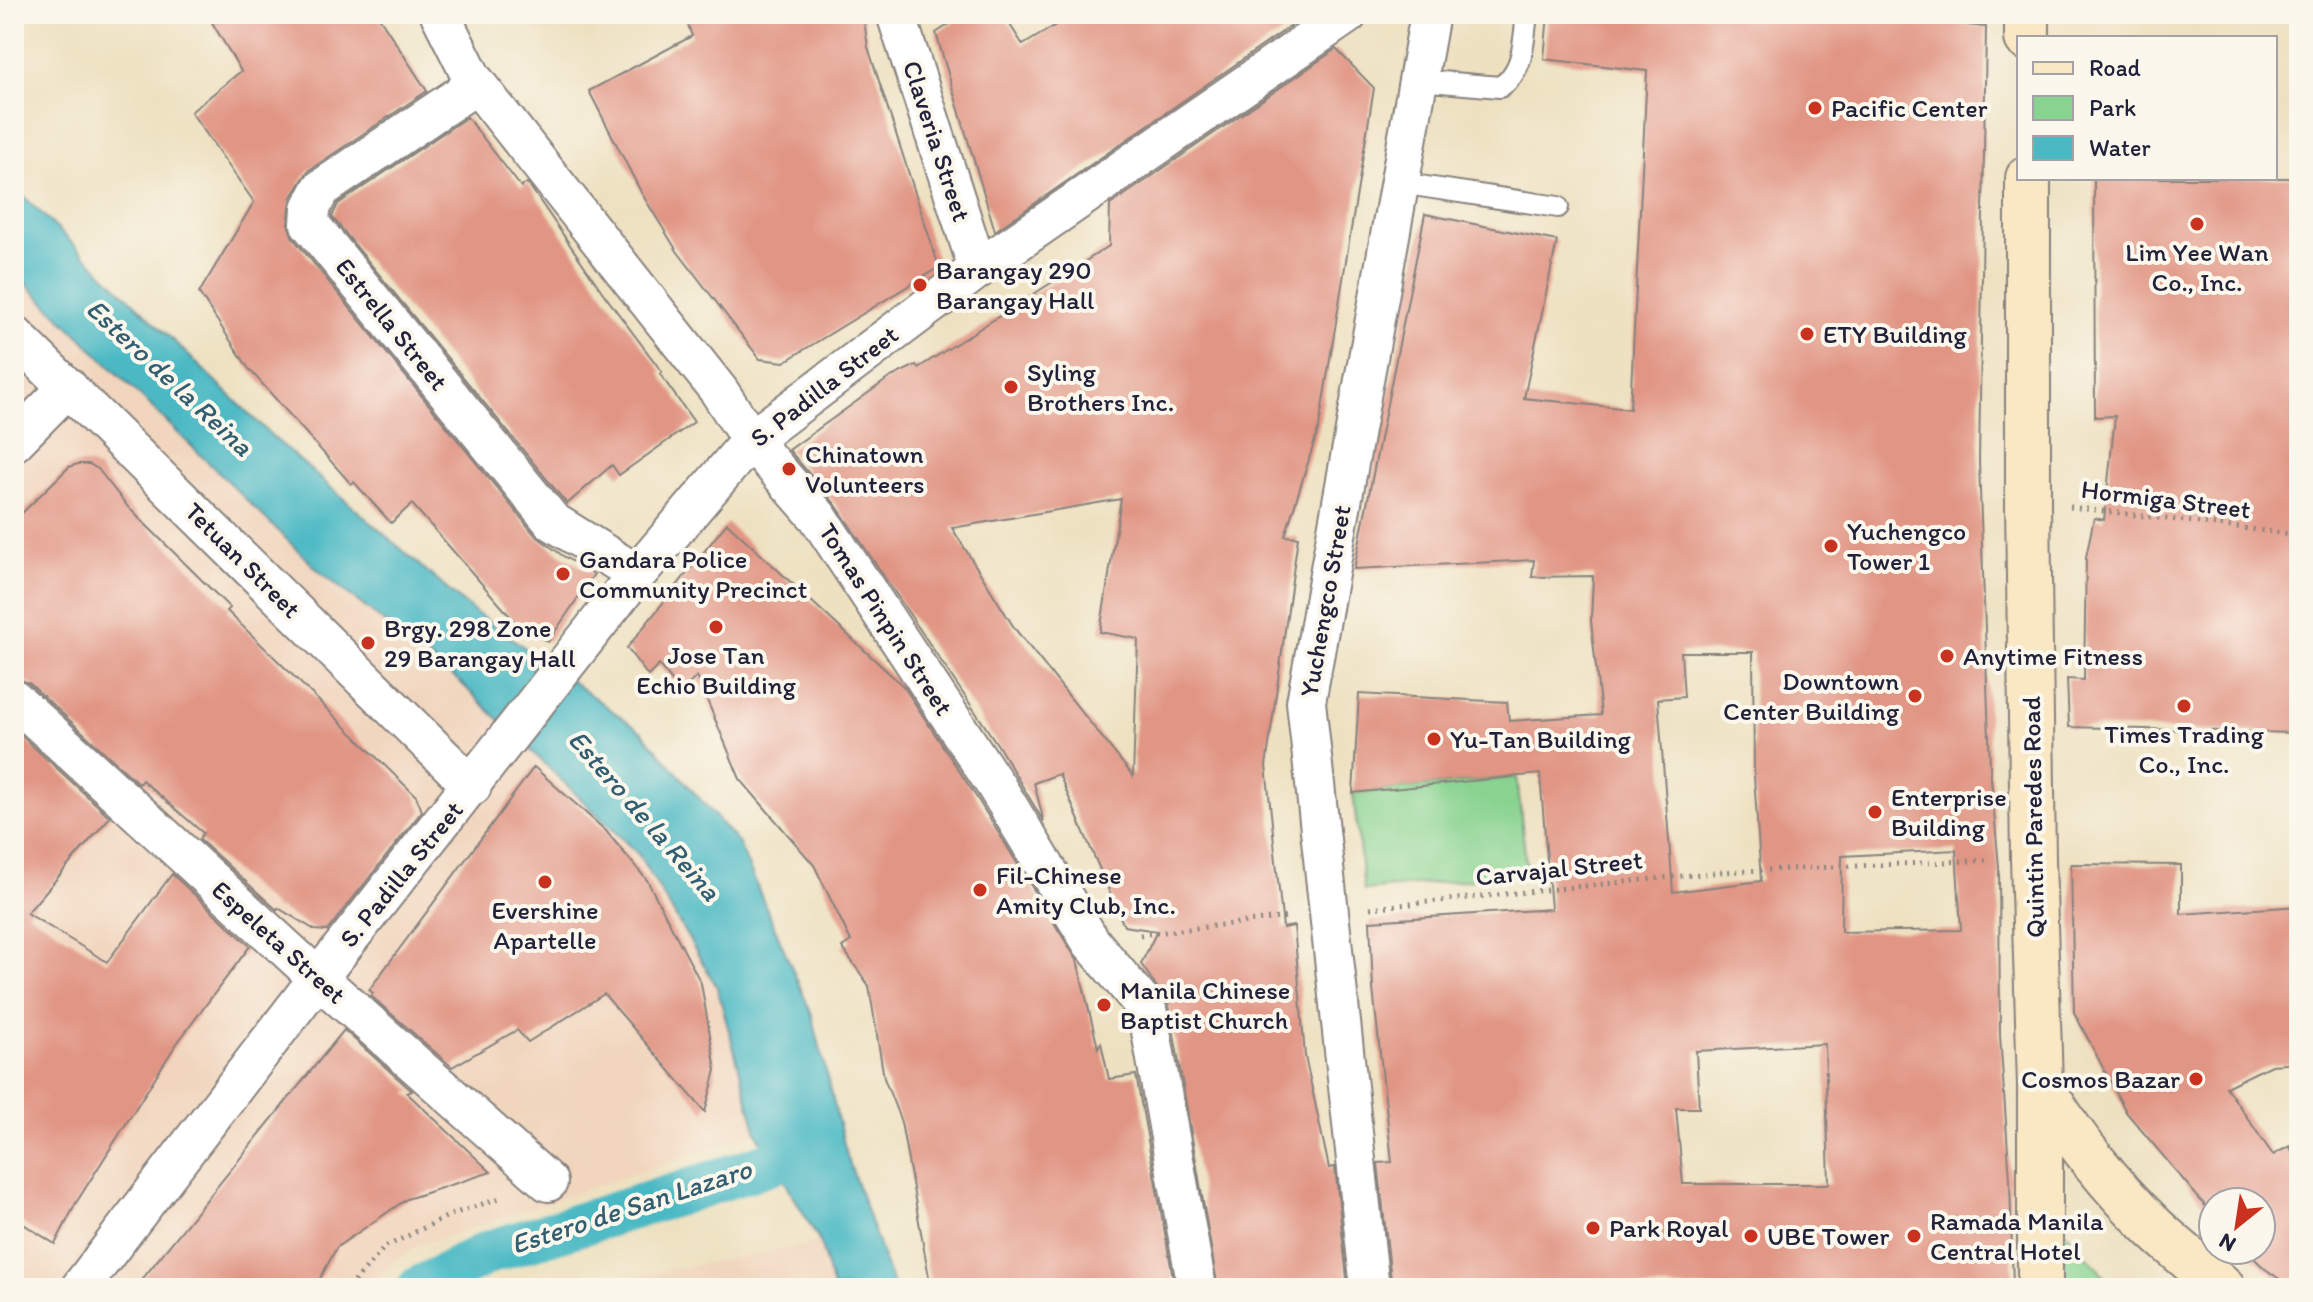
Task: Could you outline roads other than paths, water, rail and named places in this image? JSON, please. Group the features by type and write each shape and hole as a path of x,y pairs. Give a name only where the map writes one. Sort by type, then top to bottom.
{"main road":[{"name":"Quintin Paredes Road","path":"2028,180 2028,505 2040,1085 2040,1288"},
{"path":"2040,1085 2072,1136 2106,1177 2151,1226 2223,1286"}],"street":[{"name":"Tomas Pinpin Street","path":"440,14 477,84 719,391 751,440 818,517 996,786 1091,942 1147,1009 1197,1288"},
{"name":"Claveria Street","path":"896,14 978,269"},
{"name":"S. Padilla Street","path":"80,1288 318,978 637,574 751,440 978,269 1348,14"},
{"name":"Yuchengco Street","path":"1370,1288 1306,702 1430,14"},
{"name":"Estrella Street","path":"477,84 321,189 311,208 310,224 552,521 637,574"},
{"name":"Tetuan Street","path":"14,335 472,786"},
{"path":"14,442 68,387"},
{"name":"Espeleta Street","path":"14,699 318,978 548,1182"}],"lane":[{"path":"1418,80 1500,87 1510,80 1520,64 1527,14"},
{"path":"1400,183 1558,207"}],"water":[{"name":"Estero de la Reina","path":"14,187 273,437 464,604 642,732 739,844 812,1015 847,1156 894,1288 833,1288 820,1242 757,1133 717,987 639,855 459,681 319,571 14,272"}],"waterway":[{"name":"Estero de San Lazaro","path":"419,1288 489,1252 803,1152"}],"place":[{"name":"Pacific Center","path":"1815,108"},
{"name":"Lim Yee Wan Co., Inc.","path":"2197,224"},
{"name":"Barangay 290 Barangay Hall","path":"920,285"},
{"name":"ETY Building","path":"1807,334"},
{"name":"Syling Brothers Inc.","path":"1011,387"},
{"name":"Chinatown Volunteers","path":"789,469"},
{"name":"Yuchengco Tower 1","path":"1831,546"},
{"name":"Gandara Police Community Precinct","path":"563,574"},
{"name":"Jose Tan Echio Building","path":"716,627"},
{"name":"Brgy. 298 Zone 29 Barangay Hall","path":"368,643"},
{"name":"Anytime Fitness","path":"1947,656"},
{"name":"Downtown Center Building","path":"1915,696"},
{"name":"Times Trading Co., Inc.","path":"2184,706"},
{"name":"Yu-Tan Building","path":"1434,739"},
{"name":"Enterprise Building","path":"1875,812"},
{"name":"Evershine Apartelle","path":"545,882"},
{"name":"Fil-Chinese Amity Club, Inc.","path":"980,890"},
{"name":"Manila Chinese Baptist Church","path":"1104,1005"},
{"name":"Cosmos Bazar","path":"2196,1079"},
{"name":"Park Royal","path":"1593,1228"},
{"name":"UBE Tower","path":"1751,1236"},
{"name":"Ramada Manila Central Hotel","path":"1914,1236"}]}
